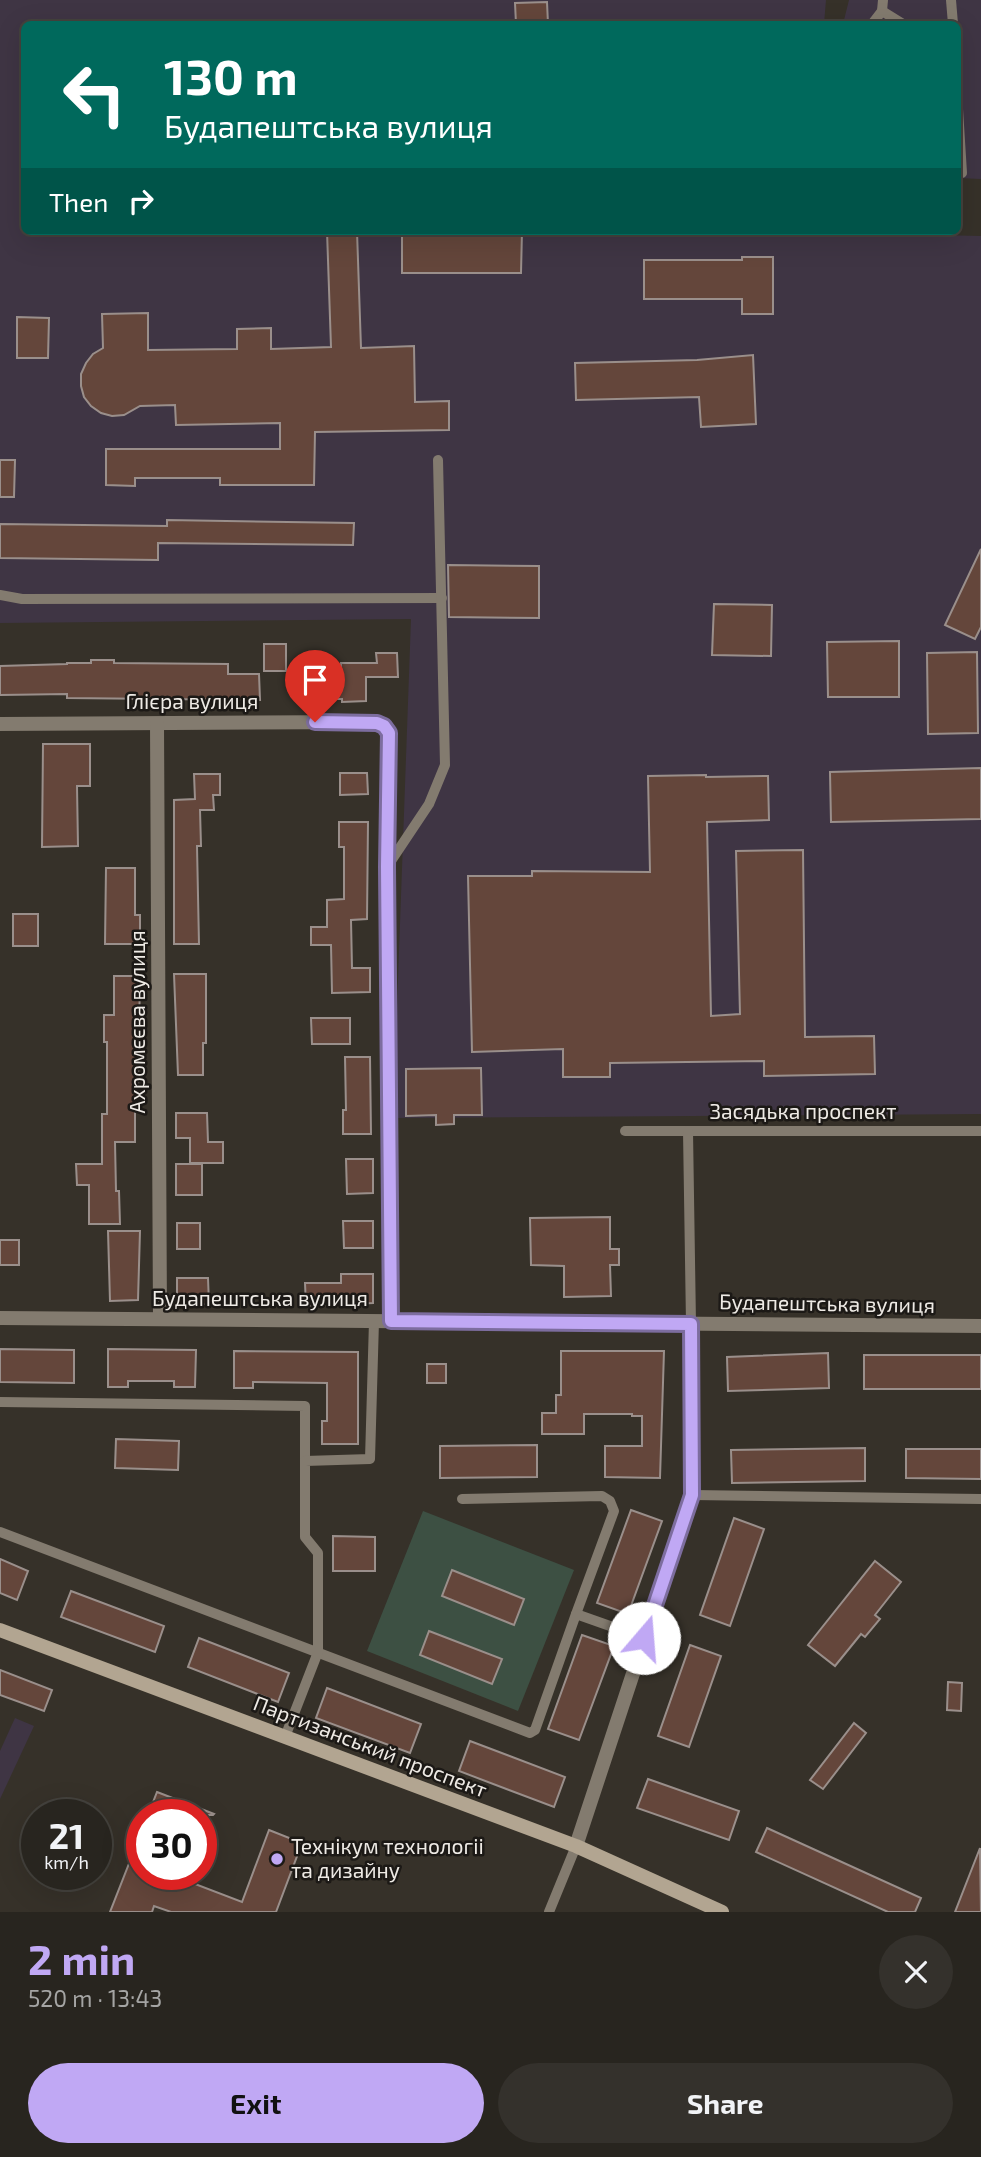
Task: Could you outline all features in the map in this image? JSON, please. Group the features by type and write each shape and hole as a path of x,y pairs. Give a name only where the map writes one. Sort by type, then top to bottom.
{"street":[{"name":"Глієра вулиця","path":"0,724 368,722 384,726 389,733 390,743 387,867"},
{"name":"Ахромєєва вулиця","path":"157,724 160,1319"},
{"path":"387,867 391,1321"},
{"name":"Будапештська вулиця","path":"0,1318 981,1326"},
{"path":"576,1846 692,1495 691,1324"},
{"name":"Партизанський проспект","path":"0,1630 576,1846 722,1912"}],"lane":[{"path":"951,0 953,21"},
{"path":"874,21 883,6 900,21"},
{"path":"961,157 962,173"},
{"path":"387,867 429,804 445,765 438,460"},
{"path":"0,595 22,599 442,598"},
{"name":"Засядька проспект","path":"625,1131 981,1131"},
{"path":"688,1131 691,1324"},
{"path":"305,1461 370,1459 374,1321"},
{"path":"0,1402 305,1406 305,1536 317,1553 318,1652 285,1737"},
{"path":"692,1495 981,1499"},
{"path":"0,1532 530,1733 535,1730 614,1511 610,1501 602,1496 462,1499"},
{"path":"576,1614 644,1638"},
{"path":"549,1912 576,1846"}],"shaded area":[{"path":"0,0 826,0 824,21 21,21 21,235 981,236 981,1114 393,1118 411,619 0,623"},
{"path":"849,0 981,0 981,179 961,178 961,21 844,21"},
{"path":"15,1718 34,1726 0,1799 0,1751"}],"green space":[{"path":"423,1511 574,1570 518,1711 367,1651"}],"building":[{"path":"547,2 548,21 516,21 515,3"},
{"path":"327,235 357,235 361,348 414,346 415,402 449,401 449,430 315,432 314,485 220,485 220,478 135,478 135,486 106,485 106,449 280,449 280,423 176,425 175,405 140,406 124,415 101,413 84,397 81,374 93,354 103,348 102,314 148,313 148,350 237,349 237,329 271,328 271,349 331,347"},
{"path":"402,235 522,235 521,273 402,273"},
{"path":"742,257 773,257 773,314 742,314 742,299 644,299 644,260 742,260"},
{"path":"17,317 49,318 48,358 17,358"},
{"path":"753,355 756,424 701,427 699,397 576,400 575,363 697,360"},
{"path":"0,460 15,460 14,497 0,497"},
{"path":"167,520 354,523 353,545 158,543 158,560 0,558 0,524 167,526"},
{"path":"981,549 981,627 975,639 945,625"},
{"path":"448,565 539,566 539,618 449,617"},
{"path":"714,604 772,605 771,656 712,655"},
{"path":"899,641 899,697 828,697 827,642"},
{"path":"264,644 286,644 286,671 264,671"},
{"path":"977,652 978,733 928,734 927,653"},
{"path":"376,653 397,653 398,677 366,677 366,701 300,699 300,669 341,669 341,663 377,663"},
{"path":"91,660 114,660 114,663 228,664 228,674 259,674 260,700 67,698 67,694 0,695 0,666 91,663"},
{"path":"43,744 90,744 90,786 77,786 78,846 42,847"},
{"path":"981,768 981,819 831,822 830,772"},
{"path":"340,773 367,773 368,794 340,795"},
{"path":"194,774 220,774 220,795 213,795 214,810 200,810 201,846 197,846 199,944 174,944 174,800 195,799"},
{"path":"648,776 768,776 769,820 707,822 711,1016 740,1014 736,851 803,850 805,1037 874,1036 875,1074 764,1076 764,1061 610,1063 610,1077 563,1077 563,1049 472,1052 468,876 532,876 532,871 650,872"},
{"path":"339,822 368,822 367,919 351,920 352,968 370,968 370,992 332,993 331,945 311,945 311,927 327,927 327,900 344,899 344,847 339,847"},
{"path":"106,868 135,868 135,915 140,915 140,944 105,944"},
{"path":"13,914 38,914 38,946 13,946"},
{"path":"174,974 206,974 203,1075 178,1075"},
{"path":"114,976 140,976 135,1142 115,1142 120,1224 89,1224 89,1185 77,1185 76,1164 102,1164 102,1114 107,1114 107,1042 104,1042 104,1015 114,1015"},
{"path":"311,1018 350,1018 350,1044 312,1044"},
{"path":"345,1057 370,1057 371,1134 343,1134 343,1110 346,1110"},
{"path":"481,1068 482,1115 454,1115 454,1124 436,1125 436,1115 406,1116 406,1069"},
{"path":"176,1113 207,1113 208,1142 223,1142 223,1163 190,1163 190,1138 176,1138"},
{"path":"346,1159 373,1159 373,1193 347,1194"},
{"path":"176,1164 202,1164 202,1195 176,1195"},
{"path":"610,1217 610,1249 619,1249 619,1265 610,1265 611,1296 564,1297 564,1266 531,1265 530,1218"},
{"path":"343,1221 373,1221 373,1248 344,1248"},
{"path":"177,1223 200,1223 200,1249 177,1249"},
{"path":"108,1231 140,1231 138,1300 110,1301"},
{"path":"0,1240 19,1240 19,1265 0,1265"},
{"path":"341,1274 373,1274 373,1303 306,1306 305,1283 341,1283"},
{"path":"177,1278 208,1278 209,1304 177,1305"},
{"path":"0,1349 74,1350 74,1383 0,1382"},
{"path":"108,1349 196,1350 195,1387 174,1387 174,1381 128,1381 128,1387 108,1387"},
{"path":"234,1351 358,1352 358,1444 322,1444 322,1421 327,1421 327,1383 253,1382 253,1388 234,1388"},
{"path":"561,1351 664,1351 660,1478 605,1477 605,1446 642,1446 642,1416 584,1414 584,1434 542,1434 542,1413 556,1413 556,1395 561,1395"},
{"path":"828,1353 829,1388 728,1391 727,1357"},
{"path":"864,1355 981,1355 981,1389 864,1389"},
{"path":"427,1364 446,1364 446,1383 427,1383"},
{"path":"116,1439 179,1441 178,1470 115,1468"},
{"path":"537,1445 537,1477 440,1478 440,1446"},
{"path":"865,1448 865,1481 732,1483 731,1450"},
{"path":"906,1449 981,1449 981,1479 906,1478"},
{"path":"631,1510 662,1521 628,1614 597,1603"},
{"path":"734,1518 764,1529 730,1626 700,1615"},
{"path":"333,1536 375,1537 375,1571 333,1571"},
{"path":"0,1559 28,1571 17,1600 0,1593"},
{"path":"875,1561 901,1582 875,1615 880,1619 865,1637 861,1634 835,1666 808,1645"},
{"path":"452,1570 524,1599 514,1625 442,1596"},
{"path":"71,1591 164,1626 155,1652 61,1617"},
{"path":"429,1631 502,1659 492,1684 420,1655"},
{"path":"582,1635 614,1646 579,1740 548,1729"},
{"path":"199,1638 289,1673 278,1702 188,1667"},
{"path":"690,1645 721,1656 689,1747 658,1736"},
{"path":"0,1670 52,1690 44,1711 0,1695"},
{"path":"948,1682 962,1683 961,1711 947,1710"},
{"path":"327,1688 421,1724 410,1753 316,1718"},
{"path":"854,1723 866,1733 823,1789 810,1780"},
{"path":"470,1741 565,1777 554,1807 459,1771"},
{"path":"648,1779 739,1811 729,1840 637,1808"},
{"path":"157,1792 175,1799 154,1799"},
{"path":"767,1828 921,1898 915,1912 888,1912 756,1852"},
{"name":"Технікум технологіі та дизайну","path":"269,1830 302,1843 276,1912 171,1912 154,1906 152,1912 110,1912 126,1871 126,1890 211,1890 242,1902"},
{"path":"980,1848 981,1912 955,1912"}],"place":[{"name":"Технікум технологіі та дизайну","path":"277,1859"}],"route":[{"path":"315,722 377,723 384,726 389,733 387,867 391,1321 691,1324 692,1495 644,1638"}]}
